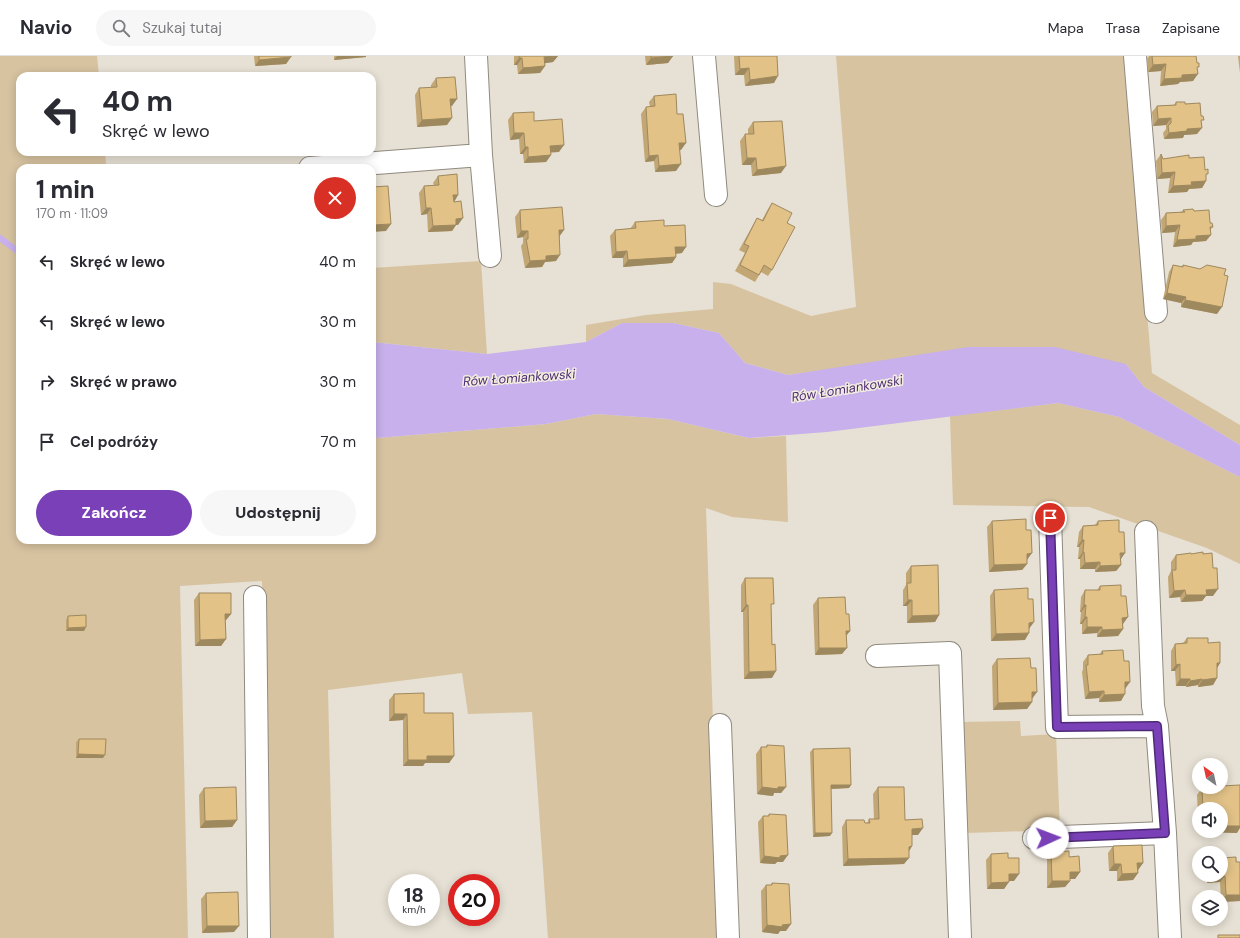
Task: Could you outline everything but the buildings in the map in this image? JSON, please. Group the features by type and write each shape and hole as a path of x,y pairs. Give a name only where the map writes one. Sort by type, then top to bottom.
{"lane":[{"path":"476,56 481,155 490,256"},
{"path":"704,56 716,195"},
{"path":"1135,56 1156,312"},
{"path":"363,164 481,155"},
{"path":"1050,518 1057,727 1157,726"},
{"path":"1146,532 1153,706 1157,726 1165,833 1170,938"},
{"path":"255,597 259,938"},
{"path":"877,656 950,653 960,938"},
{"path":"720,725 728,938"},
{"path":"1034,838 1165,833"}],"shaded area":[{"path":"0,56 97,56 99,72 16,72 16,156 105,156 106,164 16,164 16,544 376,544 376,438 546,424 596,414 668,419 749,438 786,436 788,522 732,517 706,508 720,938 548,938 532,712 468,714 462,673 328,690 334,938 268,938 262,581 180,586 188,938 0,938"},
{"path":"836,56 1126,56 1152,373 1240,425 1240,445 1144,387 1126,364 852,366 788,375 745,363 719,333 673,323 622,323 586,342 586,325 646,315 713,309 713,282 731,284 811,316 856,307"},
{"path":"481,261 487,354 376,342 376,268"},
{"path":"1058,403 1119,417 1240,477 1240,564 1207,548 1089,507 953,505 950,416"},
{"path":"1020,721 1021,736 1056,734 1060,830 967,833 960,722"}],"water":[{"path":"622,323 673,323 719,333 745,363 788,375 968,347 1055,347 1126,364 1144,387 1240,445 1240,477 1119,417 1058,403 827,432 749,438 668,419 596,414 546,424 376,438 376,342 487,354 586,342"}],"waterway":[{"name":"Rów Łomiankowski","path":"0,238 16,250"}],"route":[{"path":"1048,838 1165,833 1157,726 1057,727 1050,518"}]}
